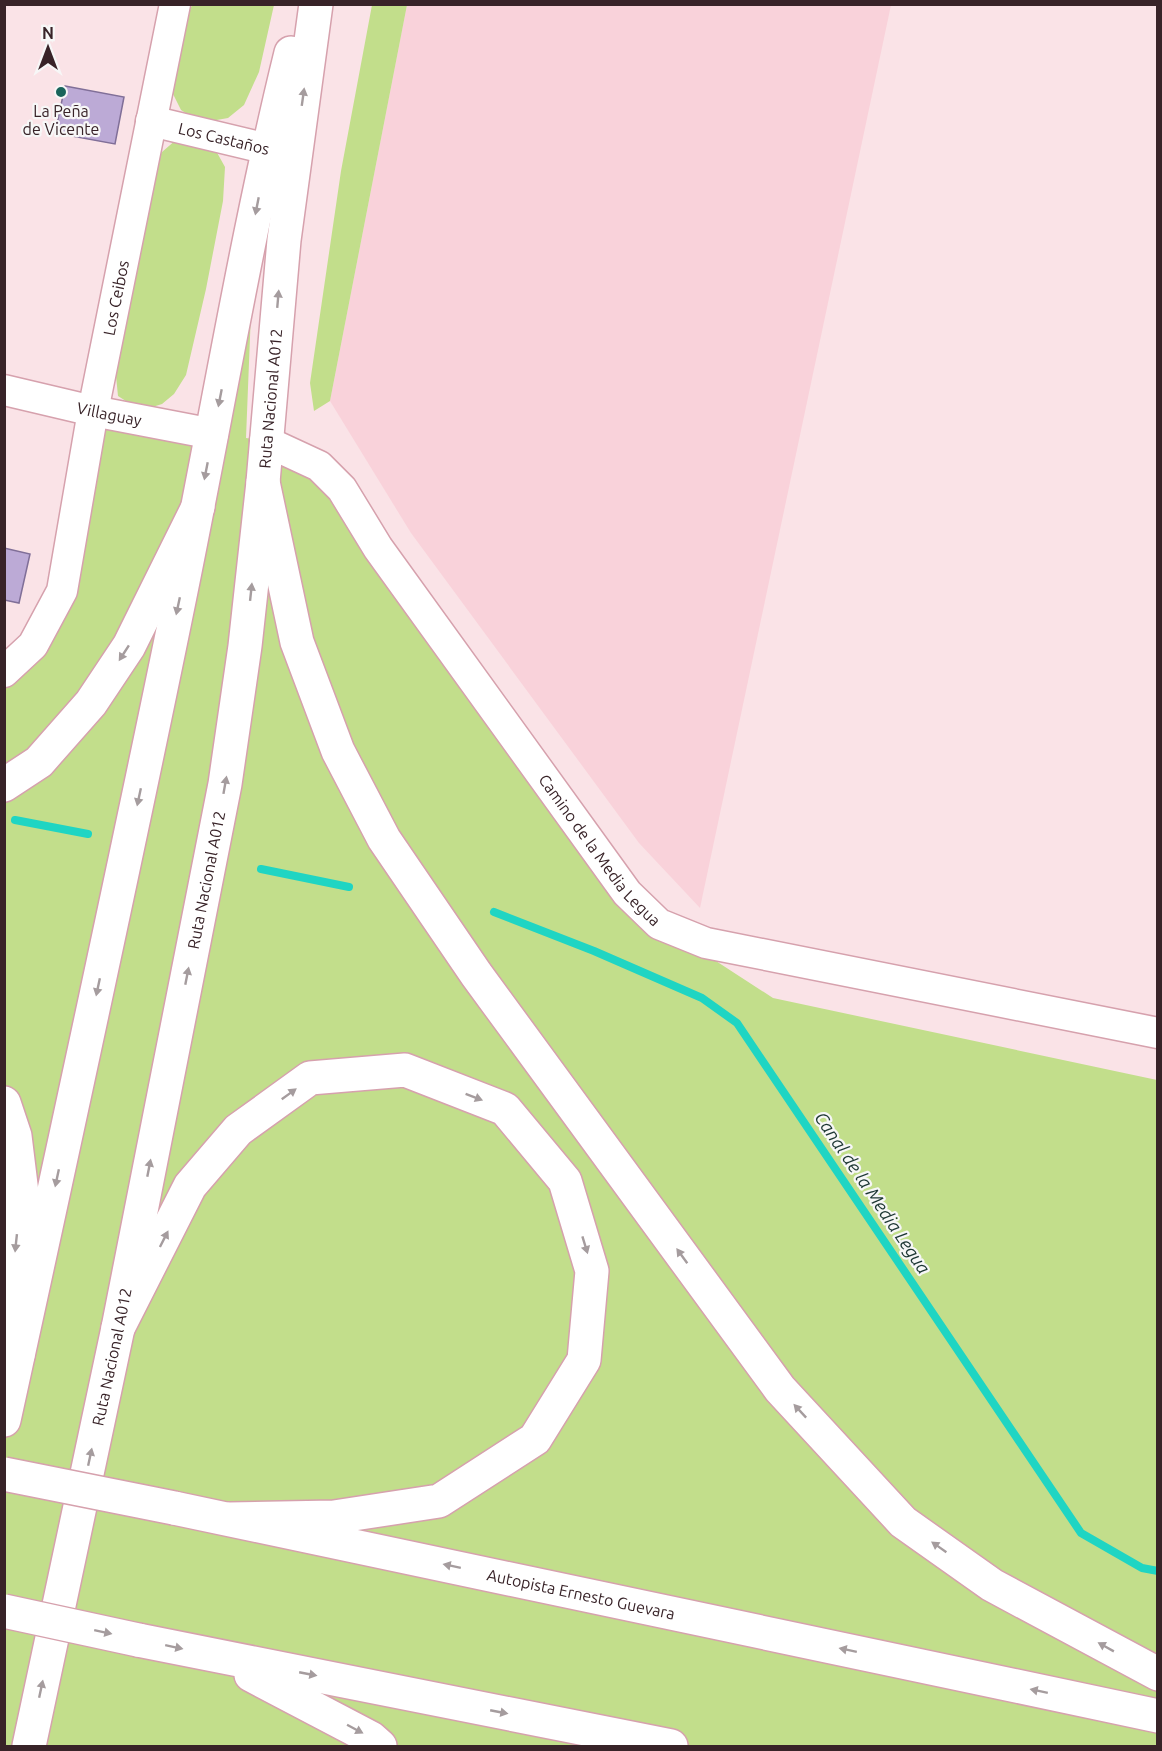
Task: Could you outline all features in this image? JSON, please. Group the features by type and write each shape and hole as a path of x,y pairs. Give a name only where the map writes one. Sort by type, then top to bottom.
{"highway":[{"name":"Ruta Nacional A012","path":"29,1746 118,1328 225,784 245,646 263,482 284,240 281,152 302,4"},
{"name":"Ruta Nacional A012","path":"4,1420 142,783 213,434 316,4"},
{"path":"263,482 297,642 338,751 384,839 477,974 780,1389 903,1522 992,1584 1158,1674"},
{"path":"4,785 39,762 91,703 129,646 198,507"},
{"path":"118,1328 190,1186 238,1130 310,1078 405,1070 505,1109 565,1181 592,1271 584,1360 535,1439 439,1501 334,1517 229,1519"},
{"path":"4,1103 15,1136 22,1193 13,1270 18,1355"},
{"name":"Autopista Ernesto Guevara","path":"4,1474 229,1519 1158,1716"},
{"path":"4,1611 209,1655 671,1746"},
{"path":"209,1655 293,1696 371,1738 380,1746"}],"street":[{"name":"Los Ceibos","path":"4,672 33,645 62,591 93,411 175,5"},
{"name":"Los Castaños","path":"151,120 281,152"},
{"name":"Villaguay","path":"4,390 93,411 213,434"},
{"name":"Camino de la Media Legua","path":"265,441 319,466 342,489 378,548 600,856 627,893 659,924 705,943 1158,1033"}],"shaded area":[{"path":"407,5 891,5 700,908 639,843 411,533 330,401"}],"green space":[{"path":"192,5 274,5 259,72 244,105 228,118 198,121 181,110 171,90 174,52"},
{"path":"372,5 407,5 330,401 314,411 310,383 341,171"},
{"path":"177,139 215,149 225,167 223,201 186,375 174,394 162,404 146,409 132,405 118,396 116,376 149,176 162,152"},
{"path":"251,312 246,438 265,441 319,466 659,924 773,998 1157,1080 1157,1746 5,1746 5,672 33,645 93,411 229,436"}],"building":[{"path":"65,86 124,97 115,144 55,133"},
{"path":"4,548 30,554 19,603 4,600"}],"waterway":[{"name":"Canal de la Media Legua","path":"15,820 88,834"},
{"name":"Canal de la Media Legua","path":"261,869 349,887"},
{"name":"Canal de la Media Legua","path":"494,912 594,951 702,998 737,1023 1081,1533 1142,1568 1158,1571"}],"place":[{"name":"La Peña de Vicente","path":"61,92"}]}
